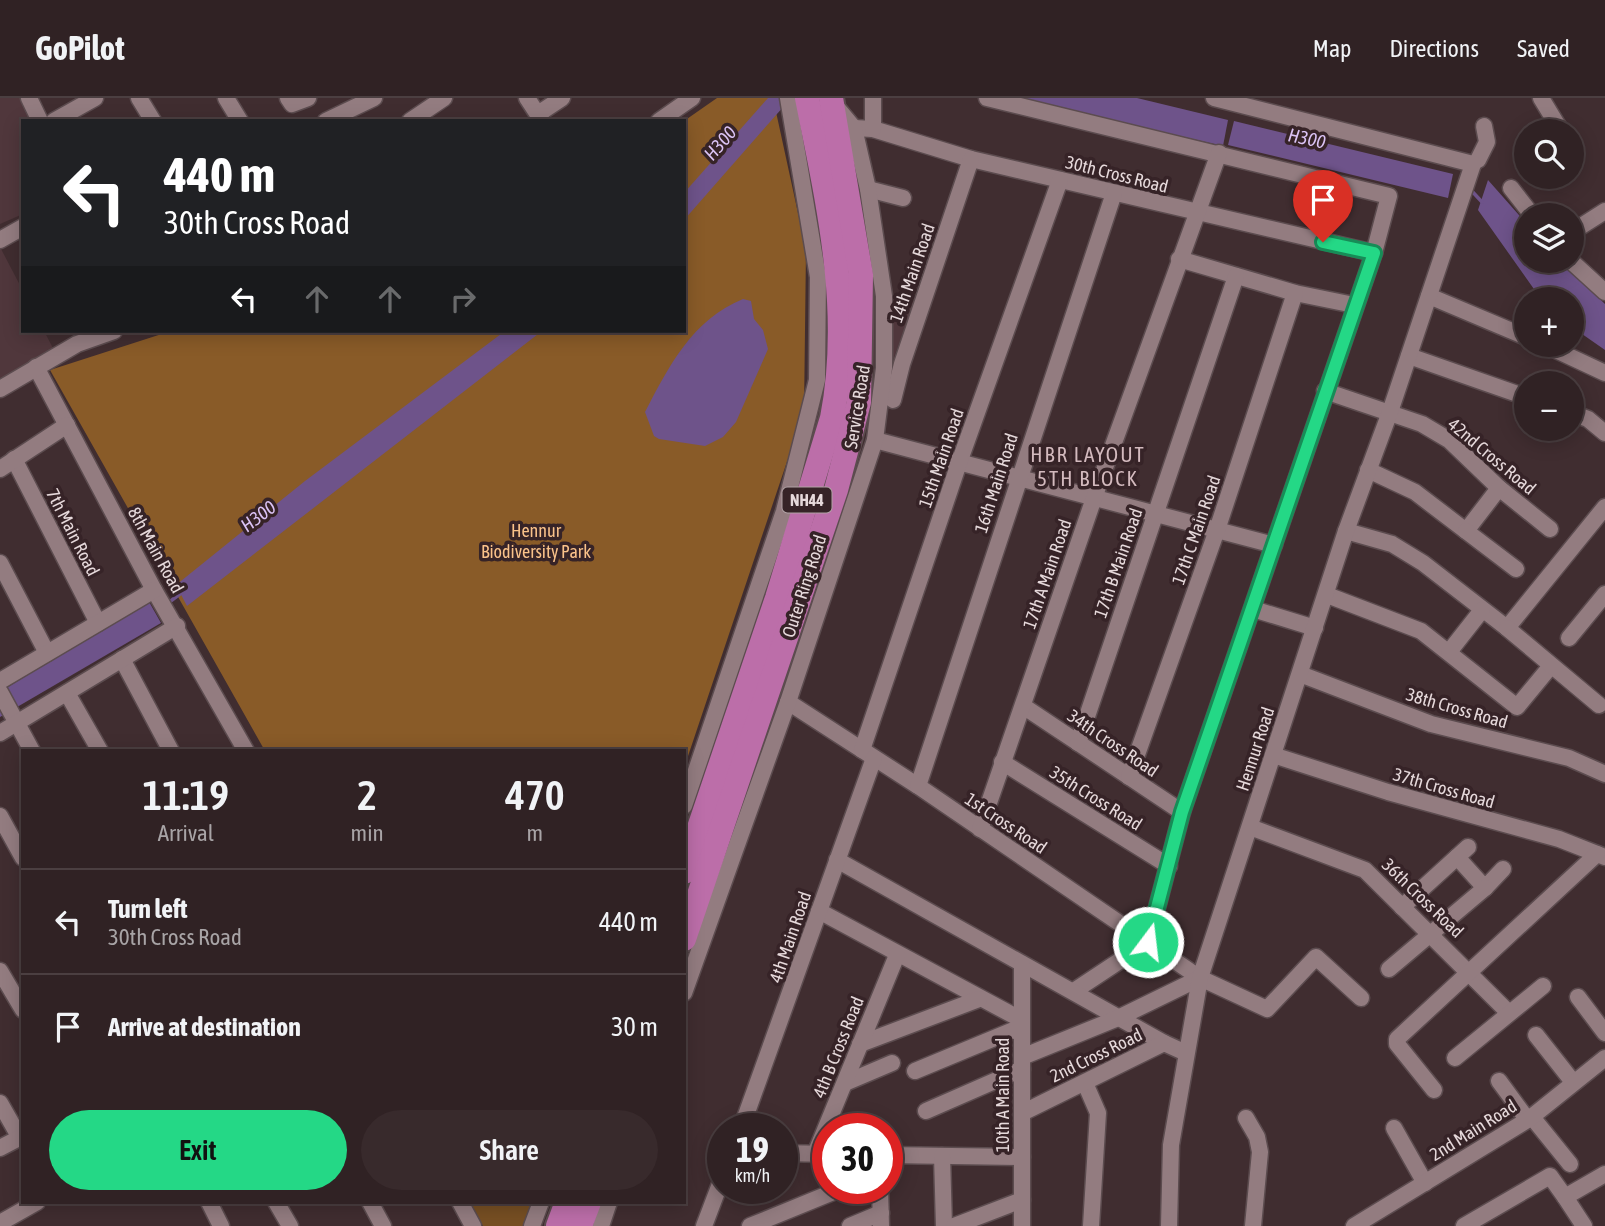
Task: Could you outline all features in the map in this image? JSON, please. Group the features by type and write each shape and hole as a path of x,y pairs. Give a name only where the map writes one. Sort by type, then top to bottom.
{"highway":[{"name":"Outer Ring Road","path":"686,866 777,598 832,418 838,389 841,315 839,277 809,102"},
{"name":"Outer Ring Road","path":"686,934 832,502 852,440 859,402 861,275 809,102"},
{"path":"558,1226 566,1204"},
{"path":"580,1226 588,1204"}],"street":[{"path":"29,98 39,119"},
{"path":"58,119 95,98"},
{"path":"139,98 152,119"},
{"path":"226,98 233,118"},
{"path":"288,98 292,104 309,98"},
{"path":"330,119 373,98"},
{"path":"424,110 444,98"},
{"path":"527,98 540,118 562,98"},
{"path":"662,119 692,98"},
{"path":"873,98 873,129"},
{"path":"987,98 1389,196 1374,253 1182,812 1148,942 1074,991"},
{"path":"1214,98 1237,101 1473,164 1474,167"},
{"path":"1541,98 1554,119"},
{"path":"688,785 784,512 817,380 818,277 809,102"},
{"name":"Service Road","path":"686,987 788,702 875,440 884,368 884,296 868,189 854,128 809,102"},
{"name":"Hennur Road","path":"1169,1226 1171,1145 1200,978 1346,531 1474,167 1487,142 1484,126"},
{"name":"30th Cross Road","path":"854,128 873,129 971,159 1374,253"},
{"name":"17th A Main Road","path":"980,829 1094,498 1219,153"},
{"name":"14th Main Road","path":"893,400 902,364 971,159"},
{"name":"15th Main Road","path":"868,754 959,463 1060,180"},
{"path":"1511,188 1523,203"},
{"path":"868,189 904,198"},
{"name":"16th Main Road","path":"918,786 1017,478 1114,193"},
{"path":"1584,224 1605,211"},
{"path":"0,240 21,228"},
{"path":"1179,259 1294,293 1354,305"},
{"path":"1584,273 1605,292"},
{"name":"17th B Main Road","path":"1078,743 1236,276"},
{"name":"17th C Main Road","path":"1129,777 1217,530 1294,293"},
{"path":"1429,296 1514,332"},
{"path":"0,389 77,344 108,333"},
{"path":"1409,356 1514,393"},
{"path":"1571,357 1605,373"},
{"path":"884,368 902,364"},
{"name":"8th Main Road","path":"36,367 154,590 177,626 245,749"},
{"name":"42nd Cross Road","path":"1325,391 1422,424 1449,440 1499,488 1550,529"},
{"path":"1584,418 1605,433"},
{"path":"0,469 67,425"},
{"path":"875,440 1274,545"},
{"name":"7th Main Road","path":"14,459 98,623"},
{"path":"1368,470 1415,492 1516,569"},
{"path":"1466,531 1499,488"},
{"path":"1507,628 1605,507"},
{"path":"1346,531 1392,544 1423,564 1507,628 1550,667 1599,705"},
{"path":"0,563 47,653"},
{"path":"0,681 154,590"},
{"path":"1569,638 1605,594"},
{"path":"1327,595 1421,631 1517,707 1550,667"},
{"path":"1252,609 1315,628"},
{"path":"1449,652 1482,610"},
{"path":"0,733 177,626"},
{"path":"122,659 170,749"},
{"name":"38th Cross Road","path":"1300,674 1431,724 1603,768"},
{"path":"0,692 31,749"},
{"path":"66,693 99,749"},
{"name":"1st Cross Road","path":"788,702 918,786 1200,978 1267,1009 1313,959 1319,957 1361,998"},
{"name":"34th Cross Road","path":"1023,706 1182,812"},
{"name":"4th Main Road","path":"747,1113 837,860 868,754"},
{"name":"37th Cross Road","path":"1273,755 1388,792 1559,839 1601,855"},
{"name":"35th Cross Road","path":"1003,762 1169,866"},
{"path":"0,816 21,854"},
{"name":"36th Cross Road","path":"1250,827 1365,870 1470,971 1509,1013"},
{"path":"1402,907 1462,852 1485,888"},
{"path":"1434,1090 1395,1041 1601,855"},
{"path":"837,860 1164,1043"},
{"path":"1389,969 1485,888 1503,869"},
{"path":"819,911 1021,1023"},
{"name":"4th B Cross Road","path":"835,1113 897,955"},
{"name":"10th A Main Road","path":"1022,964 1022,1226"},
{"path":"0,971 21,1007"},
{"path":"926,1111 1200,978"},
{"path":"1455,1058 1543,986"},
{"path":"1578,997 1605,1033"},
{"path":"860,1044 979,999"},
{"path":"915,1070 1021,1023"},
{"path":"1536,1035 1573,1082"},
{"name":"2nd Cross Road","path":"1024,1112 1164,1043 1186,1053"},
{"name":"2nd Main Road","path":"1354,1226 1529,1118 1605,1058"},
{"path":"845,1083 892,1063"},
{"path":"1499,1081 1570,1164"},
{"path":"1085,1083 1098,1113 1091,1226"},
{"path":"0,1103 21,1137 0,1148"},
{"path":"1246,1118 1257,1137 1260,1152 1253,1226"},
{"path":"1394,1128 1425,1183"},
{"path":"903,1155 1021,1157"},
{"path":"942,1156 944,1226"},
{"path":"1565,1197 1605,1174"},
{"path":"1464,1226 1550,1176 1584,1226"},
{"path":"954,1226 1021,1199"},
{"path":"750,1226 812,1201"},
{"path":"0,1223 33,1204"},
{"path":"210,1204 222,1226"},
{"path":"277,1204 289,1226"},
{"path":"371,1204 383,1226"},
{"path":"461,1204 473,1226"},
{"path":"532,1226 540,1204"},
{"path":"601,1226 608,1204"},
{"path":"704,1226 712,1204"},
{"path":"1254,1206 1266,1226"},
{"path":"850,1226 881,1220"}],"shaded area":[{"path":"0,98 22,98 31,119 21,119 21,215 0,224"},
{"path":"768,98 781,98 784,106 686,218 686,191"},
{"path":"1015,98 1137,98 1228,120 1223,146"},
{"path":"1234,121 1453,174 1448,198 1228,145"},
{"path":"1488,180 1514,209 1514,261 1478,210"},
{"path":"0,247 21,287 21,333 45,333 54,350 0,383"},
{"path":"1523,273 1573,273 1605,304 1605,350 1584,335 1584,287 1533,287"},
{"path":"888,293 914,302 893,360"},
{"path":"743,299 751,301 754,319 763,330 768,349 736,422 723,437 705,446 654,436 645,412 673,362 696,332 710,319"},
{"path":"502,333 539,333 187,606 176,585 305,481"},
{"path":"148,600 161,623 0,717 0,692"},
{"path":"471,1204 536,1204 528,1226 483,1226"}],"green space":[{"name":"Hennur Biodiversity Park","path":"717,98 773,98 806,250 804,411 686,762 686,749 264,749 50,370 165,333 686,333 686,120"}],"waterway":[{"name":"H300","path":"1469,188 1482,202"},
{"name":"H300","path":"168,603 184,591"}],"district":[{"name":"HBR LAYOUT 5TH BLOCK","path":"1088,466"}],"route":[{"path":"1148,942 1182,812 1374,253 1323,242"}]}
